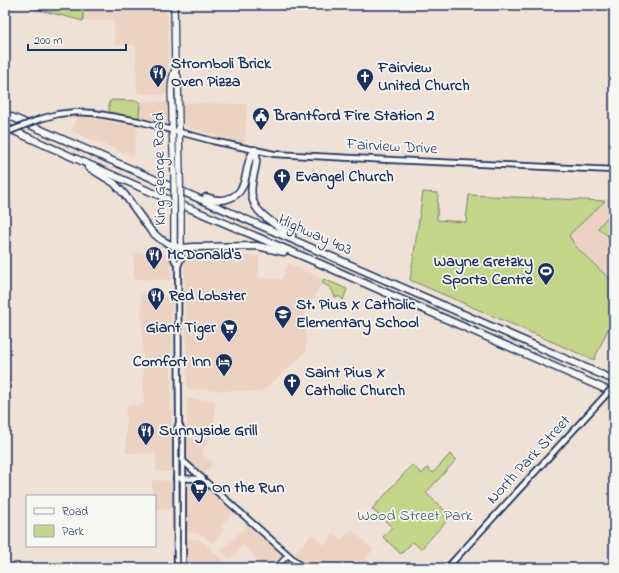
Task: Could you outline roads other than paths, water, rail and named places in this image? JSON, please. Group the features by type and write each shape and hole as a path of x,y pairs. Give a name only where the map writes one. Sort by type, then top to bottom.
{"highway":[{"name":"Highway 403","path":"5,114 614,380"},
{"name":"Highway 403","path":"5,127 144,189 322,264 614,393"},
{"path":"183,191 213,200 225,200 234,197 242,187 250,156 255,150"},
{"path":"255,150 257,158 252,185 252,197 254,204 262,215 286,232 340,260"},
{"path":"65,153 72,159 114,183 125,195 151,231 160,239 169,244 181,248 257,246 279,250 311,262 322,264"}],"main road":[{"name":"King George Road","path":"174,5 175,70 178,77 180,132 181,259 178,266 179,424 182,433 183,568"},
{"name":"King George Road","path":"175,70 172,77 172,129 174,174 174,259 178,266"},
{"name":"Fairview Drive","path":"5,133 40,119 58,114 76,112 93,113 131,119 213,141 274,154 614,170"},
{"name":"North Park Street","path":"447,568 614,386"},
{"name":"King George Road","path":"176,568 176,432 179,424"},
{"path":"182,460 303,568"},
{"path":"176,478 198,479 206,482"}],"street":[{"path":"276,568 288,555"}],"place":[{"name":"Stromboli Brick Oven Pizza","path":"158,88"},
{"name":"Fairview United Church","path":"365,92"},
{"name":"Brantford Fire Station 2","path":"261,131"},
{"name":"Evangel Church","path":"282,192"},
{"name":"McDonald's","path":"154,270"},
{"name":"Wayne Gretzky Sports Centre","path":"546,286"},
{"name":"Red Lobster","path":"156,311"},
{"name":"St. Pius X Catholic Elementary School","path":"283,329"},
{"name":"Giant Tiger","path":"229,343"},
{"name":"Comfort Inn","path":"224,377"},
{"name":"Saint Pius X Catholic Church","path":"292,397"},
{"name":"Sunnyside Grill","path":"146,446"},
{"name":"On the Run","path":"199,503"}],"park label":[{"name":"Wood Street Park","path":"415,516"}]}
